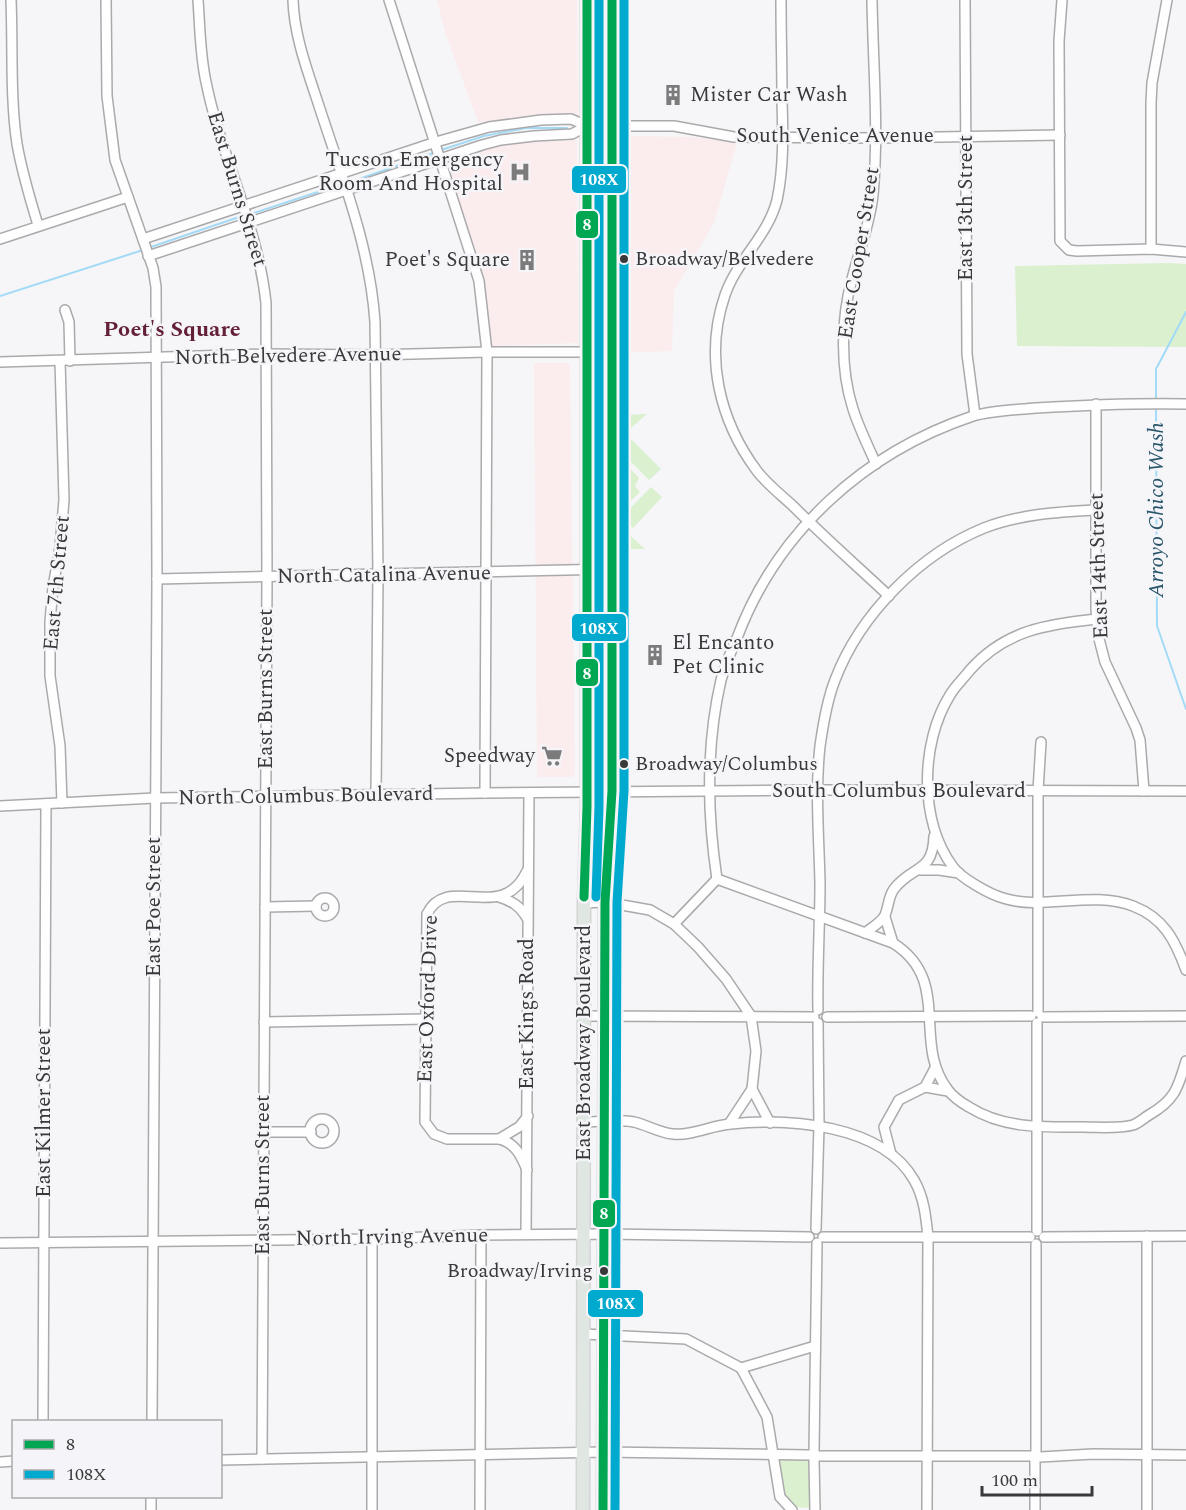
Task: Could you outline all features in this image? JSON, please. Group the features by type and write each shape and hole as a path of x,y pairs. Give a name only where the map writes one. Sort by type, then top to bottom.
{"main road":[{"name":"East Broadway Boulevard","path":"583,1510 584,903 587,792 587,0"},
{"name":"East Broadway Boulevard","path":"603,1510 605,903 612,791 612,0"},
{"path":"587,162 599,207 601,240 606,247 612,248"}],"street":[{"path":"11,0 14,116 17,144 38,225"},
{"name":"East Poe Street","path":"106,0 107,96 115,160 143,239 156,287 157,579 152,1420"},
{"name":"East Burns Street","path":"198,0 206,81 216,122 263,275 267,354 262,1459"},
{"path":"293,0 302,53 366,253 373,288 378,574 376,794"},
{"path":"389,0 479,280 487,352 485,793"},
{"path":"781,0 783,137 781,177 776,202 766,226 736,271 725,295 714,353 718,388 727,419 740,445 758,472 889,596"},
{"name":"East Cooper Street","path":"872,0 875,138 873,195 868,224 851,280 844,341 852,408 876,464"},
{"name":"East 13th Street","path":"965,0 968,354 975,415"},
{"path":"1062,0 1059,41 1060,241 1069,250 1151,249 1186,252"},
{"path":"1151,249 1152,93 1167,0"},
{"path":"143,239 340,173 489,127 541,120 571,119 587,126"},
{"path":"148,256 501,140 572,134 587,126"},
{"name":"South Venice Avenue","path":"587,126 674,126 734,137 875,138 1060,135"},
{"path":"0,238 128,197"},
{"name":"East 7th Street","path":"62,803 60,746 50,676 51,611 64,500 65,361 69,322 65,310"},
{"name":"North Belvedere Avenue","path":"0,362 267,354 587,352 612,354"},
{"path":"717,879 711,838 710,791 714,718 722,678 757,591 777,558 831,497 876,464 911,444 975,415 1096,404 1186,404"},
{"name":"East 14th Street","path":"1096,404 1098,635 1105,662 1140,740 1144,791"},
{"path":"814,1510 819,1126 820,747 835,680 866,625 889,596 919,566 952,544 986,528 1052,513 1096,510"},
{"name":"North Catalina Avenue","path":"157,579 612,569"},
{"path":"959,874 939,845 934,830 928,791 929,754 937,723 950,694 972,668 994,648 1023,632 1055,624 1097,620"},
{"path":"1035,1510 1038,791 1041,742"},
{"name":"North Columbus Boulevard","path":"0,806 155,798 612,791"},
{"name":"South Columbus Boulevard","path":"612,791 1186,791"},
{"name":"East Kings Road","path":"526,1234 529,793"},
{"name":"East Kilmer Street","path":"43,1420 46,804"},
{"path":"893,943 885,917 889,898 895,888 920,870 932,854 934,830"},
{"path":"920,870 948,870 1002,898 1038,901 1089,899 1132,906 1149,915 1169,931 1186,970"},
{"path":"499,897 505,896 517,887 527,871"},
{"path":"717,879 893,943 910,956 926,983 930,1043 935,1068 948,1091 983,1116 1003,1122 1037,1127 1133,1125 1172,1098 1186,1061"},
{"path":"674,924 717,879"},
{"path":"499,897 521,908 527,918"},
{"name":"East Oxford Drive","path":"499,897 442,898 431,904 427,915 425,1122 434,1134 447,1139 499,1139"},
{"path":"584,903 605,903 650,910 674,924 727,980 751,1016 756,1051 753,1089 729,1124"},
{"path":"265,907 316,906"},
{"path":"865,933 885,917"},
{"path":"584,1016 1186,1016"},
{"path":"264,1022 426,1019"},
{"path":"866,1138 884,1127 899,1100 925,1087 935,1068"},
{"path":"925,1087 948,1091"},
{"path":"753,1089 770,1123"},
{"path":"499,1139 519,1127 528,1116"},
{"path":"584,1122 632,1122 673,1134 712,1129 729,1124 770,1123 819,1126 866,1138 902,1163 921,1196 928,1237 927,1510"},
{"path":"884,1127 891,1154"},
{"path":"264,1132 311,1132"},
{"path":"499,1139 517,1149 527,1170"},
{"name":"North Irving Avenue","path":"0,1243 372,1239 526,1234 1186,1236"},
{"path":"480,1510 481,1235"},
{"path":"1147,1236 1147,1510"},
{"path":"372,1239 372,1510"},
{"path":"583,1334 686,1339 741,1368 767,1417 780,1497 792,1510"},
{"path":"741,1368 815,1346"},
{"path":"222,1460 603,1452 927,1457 1186,1455"}],"shaded area":[{"path":"437,0 577,0 578,122 478,122 445,32"},
{"path":"623,136 694,137 737,143 714,223 674,291 672,351 622,353"},
{"path":"577,140 578,343 490,346 486,294 446,163 453,157 512,143"},
{"path":"534,363 567,363 570,366 575,773 572,777 537,777"}],"green space":[{"path":"1186,264 1186,347 1017,346 1015,266"},
{"path":"647,414 623,435 624,415"},
{"path":"631,439 661,469 649,480 623,454 623,446"},
{"path":"625,463 639,478 635,486 640,492 625,506"},
{"path":"651,487 662,497 633,528 622,517"},
{"path":"624,530 645,549 625,549"},
{"path":"775,1456 811,1456 811,1508 793,1507 782,1495"}],"waterway":[{"path":"441,150 484,136 526,128 567,128"},
{"path":"348,183 436,152"},
{"path":"248,215 342,184"},
{"path":"148,248 242,216"},
{"path":"0,296 143,250"},
{"name":"Arroyo Chico Wash","path":"1156,401 1156,369 1186,312"},
{"name":"Arroyo Chico Wash","path":"1156,406 1157,626 1186,709"}],"transit line":[{"name":"8","path":"584,897 587,807 587,0"},
{"name":"108X","path":"596,897 599,807 599,0"},
{"name":"8","path":"603,1510 605,902 612,791 612,0"},
{"name":"108X","path":"615,1510 617,902 624,791 624,0"}],"place":[{"name":"Mister Car Wash","path":"673,95"},
{"name":"Tucson Emergency Room And Hospital","path":"520,172"},
{"name":"Broadway/Belvedere","path":"624,259"},
{"name":"Poet's Square","path":"527,260"},
{"name":"El Encanto Pet Clinic","path":"655,655"},
{"name":"Speedway","path":"552,756"},
{"name":"Broadway/Columbus","path":"624,764"},
{"name":"Broadway/Irving","path":"604,1271"}],"district":[{"name":"Poet's Square","path":"172,329"}]}
